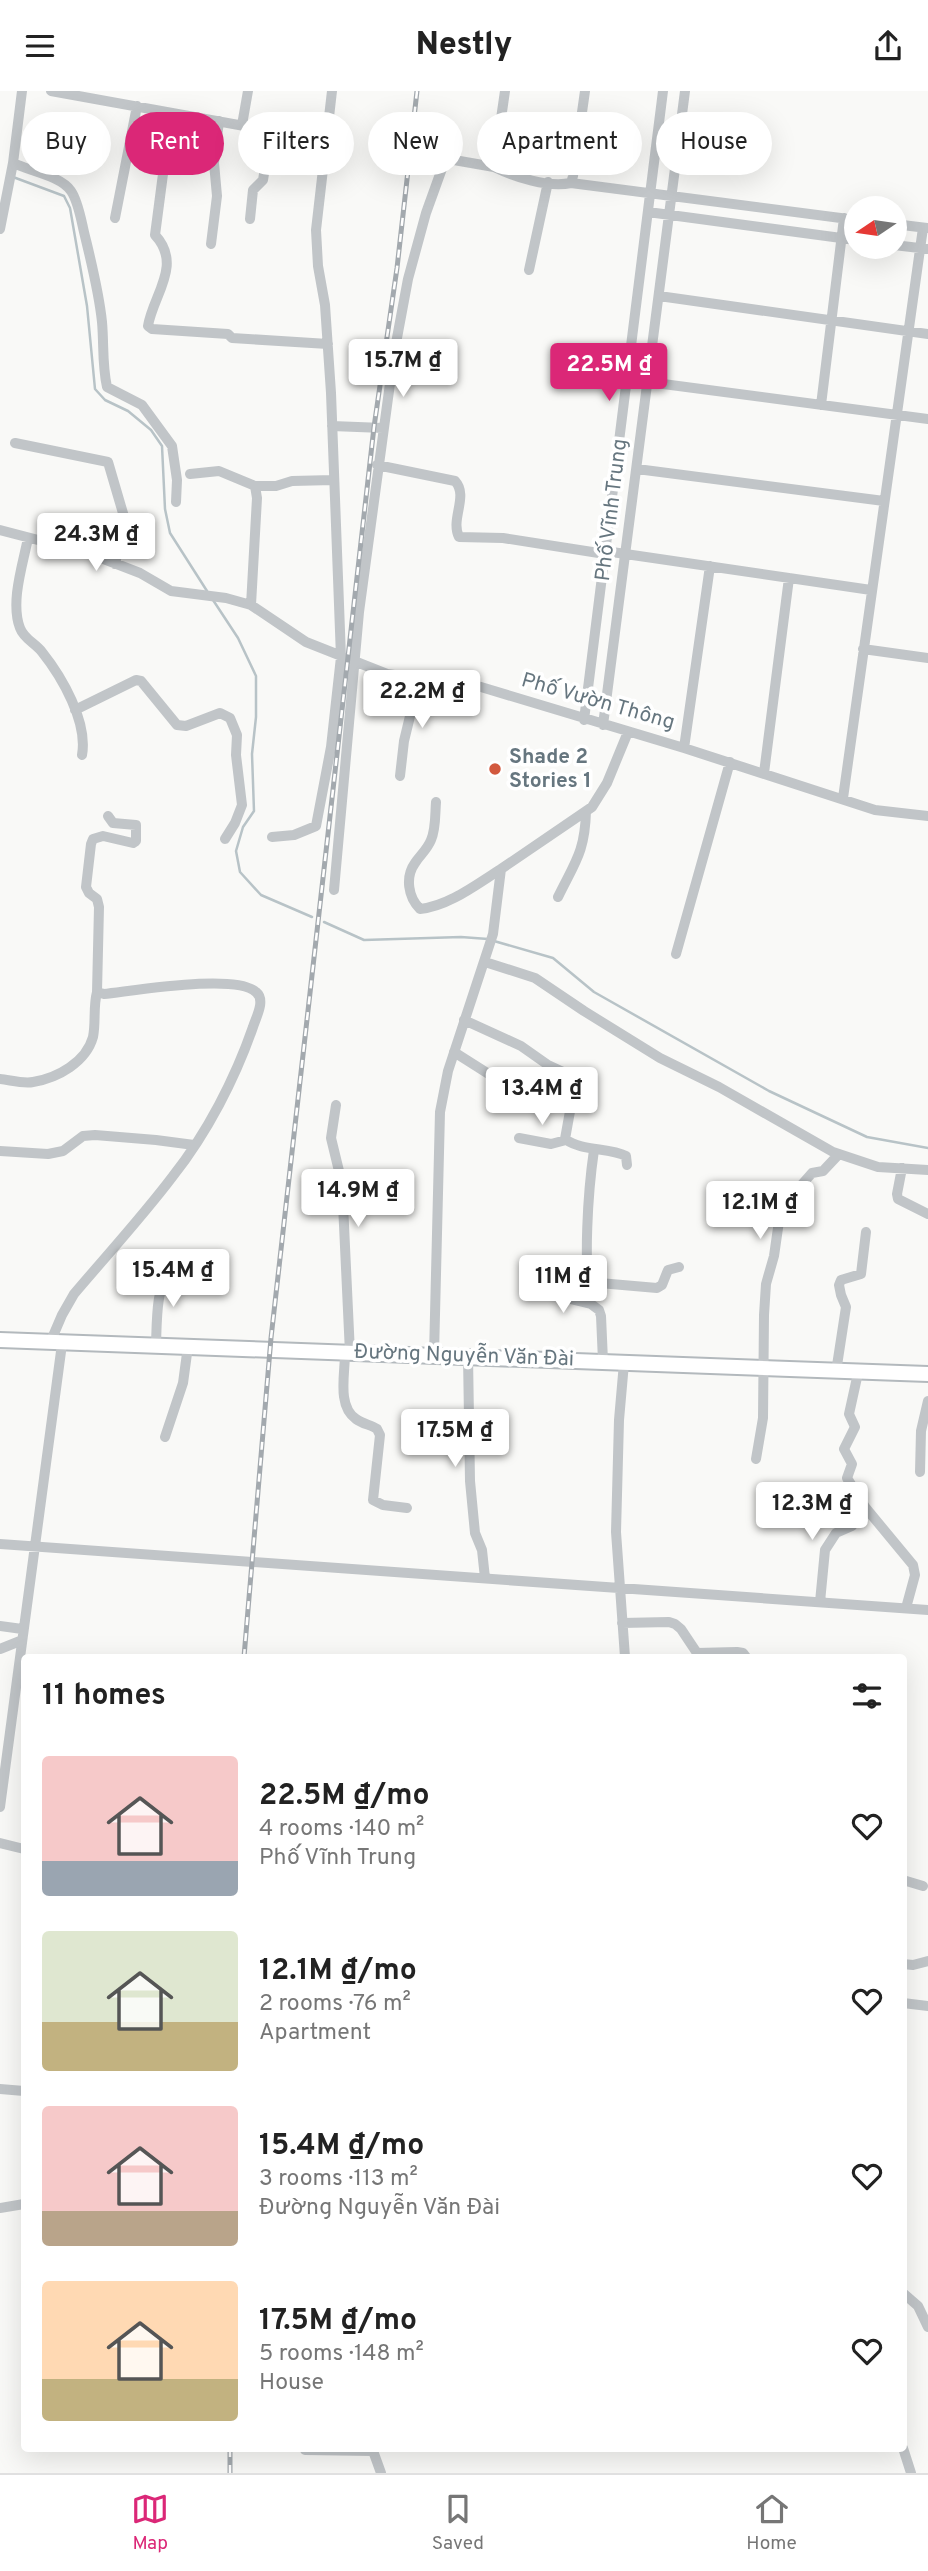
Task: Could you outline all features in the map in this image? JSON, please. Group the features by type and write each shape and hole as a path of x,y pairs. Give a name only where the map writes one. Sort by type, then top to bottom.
{"street":[{"path":"0,229 13,165 22,91"},
{"path":"51,91 165,112"},
{"path":"244,112 248,91"},
{"path":"330,112 332,91"},
{"path":"502,112 505,91"},
{"path":"571,183 585,91"},
{"name":"Phố Vĩnh Trung","path":"584,720 663,91"},
{"name":"Phố Vĩnh Trung","path":"603,725 685,91"},
{"path":"115,218 137,107"},
{"path":"334,890 359,612 377,465 408,279 444,163 454,159 477,164"},
{"path":"13,165 54,177 71,190 94,276 102,321 107,387 142,405 172,446 177,480 176,502"},
{"path":"163,175 155,235 166,253 167,272 148,327 228,334 232,338 328,344"},
{"path":"211,244 216,196 215,175"},
{"path":"250,219 253,190 263,180 264,175"},
{"path":"272,837 295,835 316,826 331,747 341,657 328,344 316,230 323,175"},
{"path":"523,175 562,184 650,192 844,218 821,405"},
{"path":"529,270 548,182"},
{"path":"648,212 844,238"},
{"path":"843,798 908,331 924,249 925,228 907,226"},
{"path":"659,296 928,334"},
{"path":"648,382 928,419"},
{"path":"332,426 383,428"},
{"path":"0,530 88,553 115,564 125,520 108,462 15,443"},
{"path":"377,465 455,481 461,492 456,524 459,537 503,538 871,590"},
{"path":"637,468 884,502"},
{"path":"190,474 219,471 255,486 276,486 292,481 333,480"},
{"path":"251,605 257,498 255,486"},
{"path":"28,538 19,587 19,626 23,635 41,650 75,710 82,731 82,755"},
{"name":"Phố Vườn Thông","path":"115,564 140,573 171,591 226,598 251,605 306,642 387,674 481,687 730,762 874,810 928,816"},
{"path":"684,748 710,566"},
{"path":"764,773 789,578"},
{"path":"863,649 928,659"},
{"path":"400,776 404,741 419,678"},
{"path":"75,710 136,680 141,681 177,725 186,726 220,713 230,718 237,734 236,755 242,805 225,839"},
{"path":"436,802 432,838 425,852 413,865 410,880 410,894 420,908 431,908 462,893 592,807 607,783 628,732"},
{"path":"676,954 730,762"},
{"path":"928,806 928,816"},
{"path":"558,897 581,854 586,811"},
{"path":"0,1079 32,1082 61,1073 82,1058 93,1037 99,903 86,887 90,844 97,836 134,843 137,829 136,825 113,823 108,816"},
{"path":"434,1355 440,1112 447,1071 493,933 501,869"},
{"path":"485,962 535,978 660,1058 719,1087 839,1154 878,1167 928,1170"},
{"path":"0,1807 34,1547 56,1344 62,1315 74,1294 175,1174 194,1145 241,1061 260,1007 260,997 256,991 247,987 200,982 104,994 97,992"},
{"path":"464,1020 520,1046 548,1065 576,1078 566,1140"},
{"path":"454,1052 495,1079"},
{"path":"336,1105 331,1138 343,1204 348,1353 344,1401 347,1411 361,1423 377,1429 380,1435 373,1500 383,1506 407,1508"},
{"path":"0,1151 48,1154 63,1151 83,1136 95,1135 194,1145"},
{"path":"519,1138 551,1144 566,1140 594,1150 621,1153 626,1156 627,1165"},
{"path":"591,1304 588,1282 590,1187 594,1150"},
{"path":"756,1459 763,1418 766,1284 774,1257 782,1200 784,1196 797,1191 812,1173 823,1171 839,1154"},
{"path":"902,1168 898,1199 928,1215"},
{"path":"836,1372 846,1307 839,1285 841,1280 861,1274 866,1231"},
{"path":"156,1345 159,1296 162,1281 170,1266"},
{"path":"588,1282 657,1288 662,1285 667,1270 679,1267"},
{"path":"541,1292 591,1304 599,1310 604,1361"},
{"name":"Đường Nguyễn Văn Đài","path":"1,1341 928,1374"},
{"path":"165,1437 183,1383 188,1346"},
{"path":"468,1356 470,1481 475,1532 482,1550 485,1578"},
{"path":"624,1363 619,1420 616,1532 625,1654"},
{"path":"858,1373 849,1414 855,1427 844,1453 852,1464 848,1474 849,1482 865,1507 915,1569 914,1584 905,1608"},
{"path":"920,1472 921,1431 928,1401"},
{"path":"820,1602 825,1550 835,1533 852,1526 865,1507"},
{"path":"0,1544 928,1609"},
{"path":"622,1623 669,1622 681,1629 697,1653 744,1654"},
{"path":"0,1626 22,1629"},
{"path":"0,1649 20,1641"},
{"path":"0,1843 21,1848"},
{"path":"907,1880 923,1886"},
{"path":"907,1964 928,1961"},
{"path":"907,2003 928,2006"},
{"path":"0,2089 21,2091"},
{"path":"0,2208 21,2204"},
{"path":"907,2296 918,2306 928,2327"},
{"path":"374,2452 381,2473"},
{"path":"904,2452 911,2473"}],"waterway":[{"path":"13,177 64,196 70,208 87,306 95,389 105,400 128,411 151,430 162,446 165,509 170,533 207,591"},
{"path":"213,600 238,638 256,676 252,754 254,811 243,827 236,851 240,872 261,895 312,917"},
{"path":"324,922 364,940 461,937 488,939"},
{"path":"494,941 553,958 594,992 769,1091 867,1137 928,1148"}],"railway":[{"path":"244,1654 271,1338 374,427 397,268 417,91"},
{"path":"230,2452 230,2473"}],"place":[{"name":"Shade 2 Stories 1","path":"495,769"}]}
